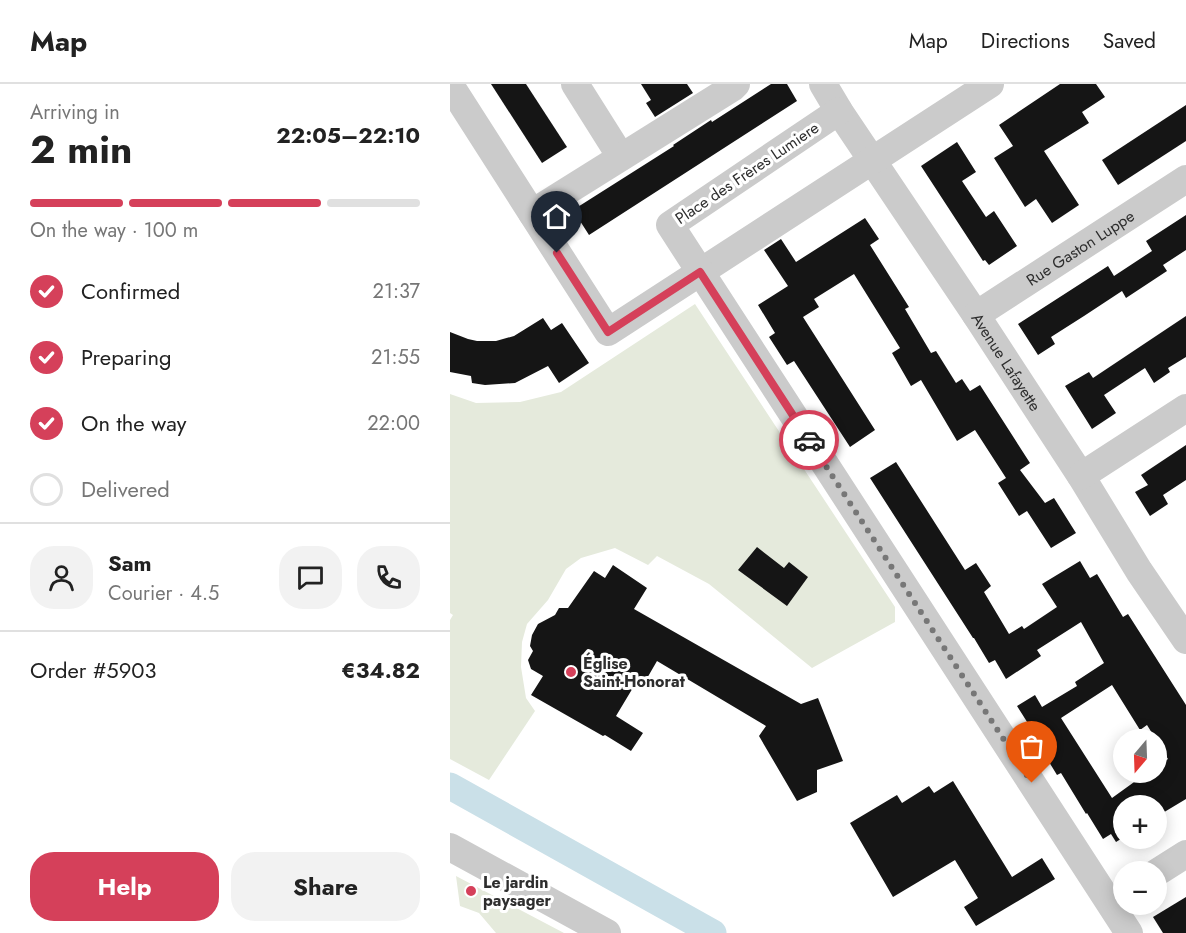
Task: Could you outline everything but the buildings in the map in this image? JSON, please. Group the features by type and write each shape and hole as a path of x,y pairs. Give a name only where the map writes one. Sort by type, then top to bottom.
{"street":[{"path":"575,84 621,157"},
{"name":"Avenue Lafayette","path":"824,84 839,111 1081,476 1138,571 1184,634"},
{"path":"450,85 608,332 990,84"},
{"path":"532,213 732,85"},
{"name":"Place des Frères Lumiere","path":"700,272 670,225 839,111"},
{"name":"Rue Gaston Luppe","path":"976,315 1186,179"},
{"path":"700,272 1113,892"},
{"path":"1081,476 1186,408"},
{"path":"450,847 607,933"},
{"path":"1167,866 1186,854"},
{"path":"1123,915 1129,933"}],"shaded area":[{"path":"695,304 895,607 895,622 812,668 709,584 657,556 648,565 615,548 581,558 566,569 548,600 527,624 522,642 521,667 526,698 535,711 489,780 450,759 450,620 453,615 450,613 450,394 476,403 520,402 561,392"},
{"name":"Le jardin paysager","path":"456,876 564,933 496,933 479,913 460,906"}],"waterway":[{"path":"450,786 713,933"}],"way so far":[{"path":"809,440 1032,783"}],"place":[{"name":"Église Saint-Honorat","path":"571,672"},
{"name":"Le jardin paysager","path":"471,891"}],"route":[{"path":"557,253 608,332 700,272 809,440"}]}
